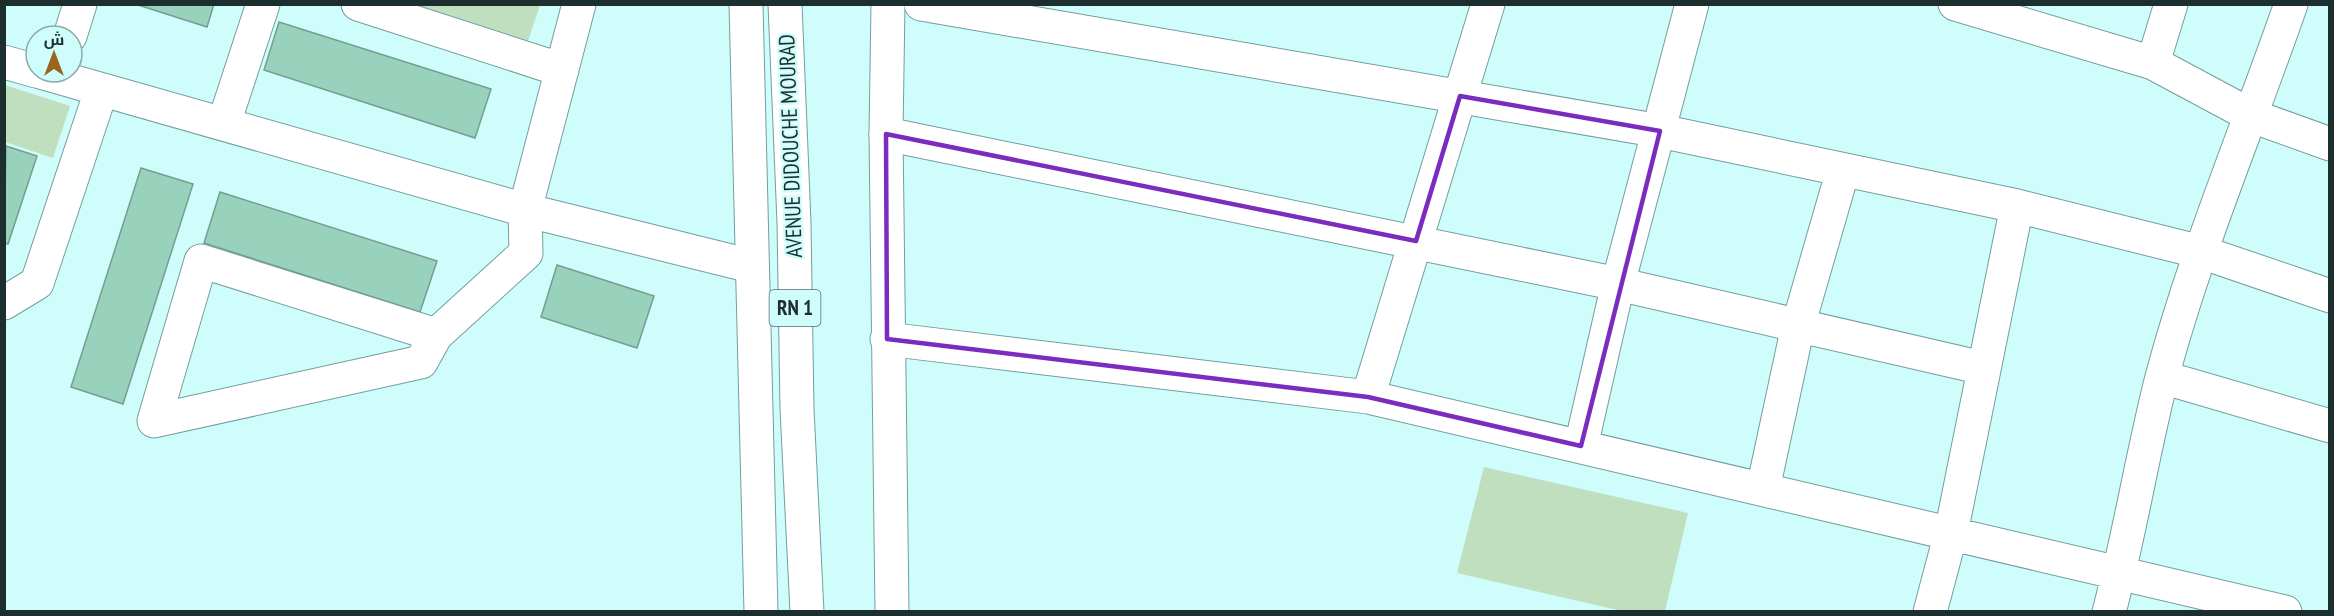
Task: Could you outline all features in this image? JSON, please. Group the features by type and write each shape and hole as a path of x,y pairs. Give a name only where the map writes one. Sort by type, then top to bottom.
{"street":[{"path":"73,24 80,4"},
{"path":"224,123 262,4"},
{"path":"358,4 562,70"},
{"path":"436,335 201,261 154,421 421,362 436,335 526,253 525,210 579,4"},
{"name":"AVENUE DIDOUCHE MOURAD","path":"746,4 761,612"},
{"name":"AVENUE DIDOUCHE MOURAD","path":"785,4 794,223 796,409 807,612"},
{"path":"888,4 887,339 892,612"},
{"path":"921,4 1660,131 2017,206 2201,252 2330,296"},
{"path":"1368,397 1488,4"},
{"path":"1581,446 1618,284 1692,4"},
{"path":"1955,4 2153,63 2252,116 2330,144"},
{"path":"2153,63 2170,4"},
{"path":"2109,612 2120,573 2162,377 2201,252 2291,4"},
{"path":"4,62 24,67"},
{"path":"80,84 525,210 751,266"},
{"path":"4,303 37,283 101,91"},
{"path":"886,134 1618,284 1983,368"},
{"path":"1763,489 1798,326 1843,170"},
{"path":"1930,612 1952,533 2017,206"},
{"path":"887,339 1368,397 2285,612"},
{"path":"2162,377 2330,426"}],"highlighted area":[{"path":"1460,96 1660,131 1581,446 1368,397 887,339 886,134 1416,241"}],"green space":[{"path":"394,5 540,5 526,47"},
{"path":"5,85 70,106 53,158 5,142"},
{"path":"1484,467 1688,513 1665,611 1622,611 1457,573"}],"building":[{"path":"135,4 214,4 207,27"},
{"path":"279,22 491,89 475,138 264,70"},
{"path":"6,146 37,156 8,244 4,243"},
{"path":"141,168 193,184 123,404 71,387"},
{"path":"220,192 437,261 420,312 204,243"},
{"path":"557,265 654,296 637,348 541,317"}]}
